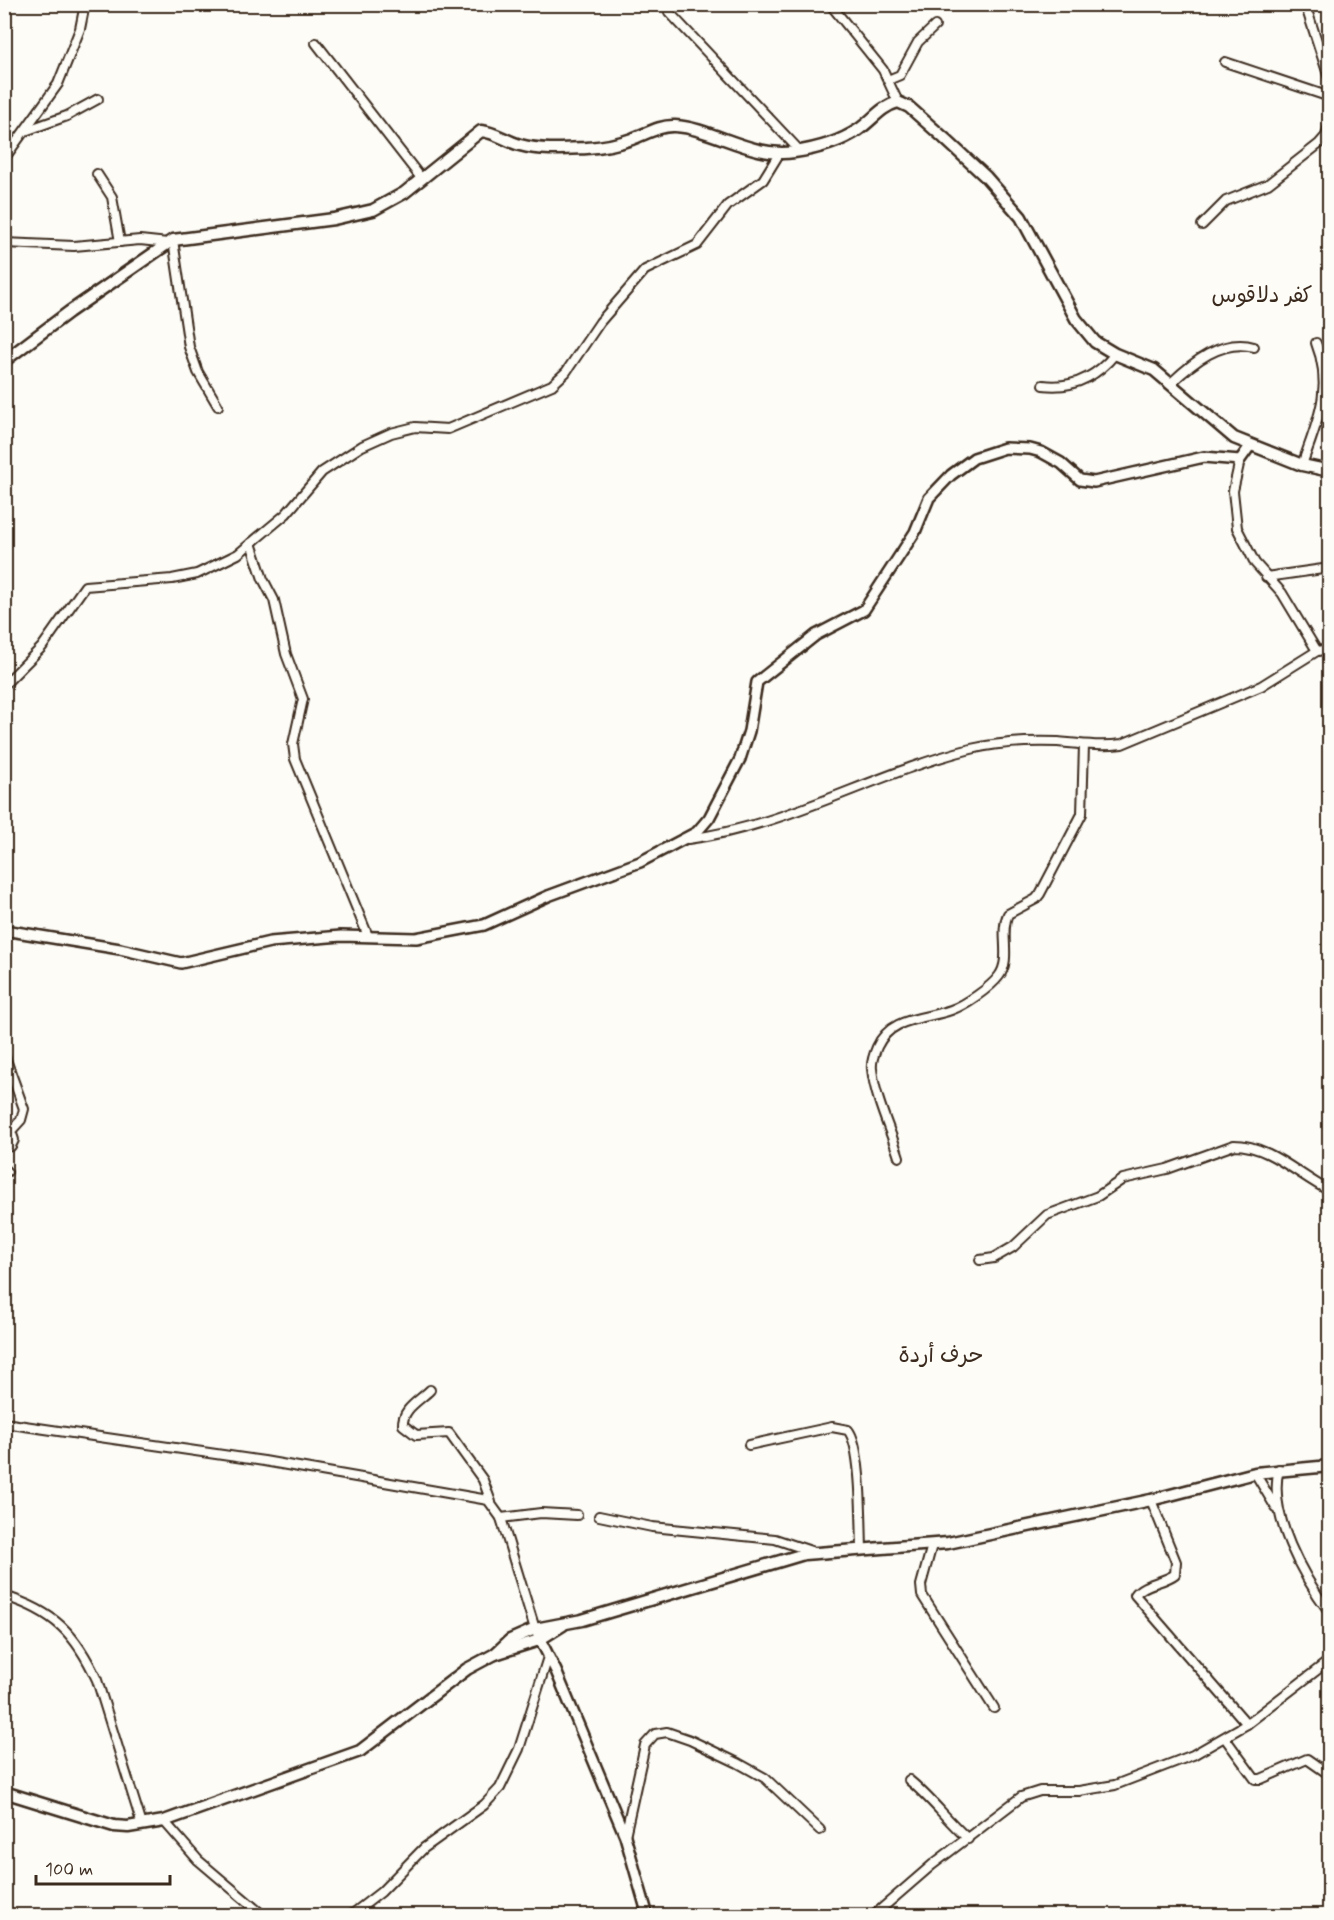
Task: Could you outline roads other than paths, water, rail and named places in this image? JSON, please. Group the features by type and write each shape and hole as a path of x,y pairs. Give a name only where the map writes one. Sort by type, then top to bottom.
{"main road":[{"path":"4,361 170,241 355,215 388,203 482,131 490,132 520,145 546,150 618,143 654,130 678,126 778,154 800,151 850,135 879,110 898,102 909,107 986,177 1021,217 1076,319 1095,342 1114,354 1141,362 1171,383 1222,430 1250,446 1302,465 1329,471"},
{"path":"4,1792 52,1805 99,1823 128,1827 164,1821 360,1750 445,1684 495,1654 510,1640 537,1634 760,1565 816,1553 932,1545 1151,1500 1255,1473 1329,1466"}],"street":[{"path":"4,159 58,84 80,29 85,4"},
{"path":"830,4 883,70 898,102"},
{"path":"1305,4 1329,81"},
{"path":"669,12 800,151"},
{"path":"888,80 900,75 918,42 935,26"},
{"path":"316,44 421,178"},
{"path":"1225,62 1329,97"},
{"path":"25,131 68,116 98,99"},
{"path":"1202,225 1226,201 1268,184 1319,144 1326,136 1329,121"},
{"path":"4,685 42,647 85,586 188,576 228,560 285,514 322,471 362,446 391,433 415,427 448,429 552,385 566,372 600,322 645,270 697,245 728,206 763,180 778,154"},
{"path":"97,174 112,197 120,242"},
{"path":"4,243 74,246 170,241 189,347 198,372 218,406"},
{"path":"1302,465 1325,386 1325,367 1316,343"},
{"path":"1171,383 1205,355 1237,346 1254,347"},
{"path":"1043,385 1067,385 1087,378 1103,368 1114,354"},
{"path":"1250,446 1240,460 1233,491 1237,528 1255,563 1290,604 1317,651"},
{"path":"4,930 120,949 181,963 270,942 368,936 416,938 484,925 548,896 640,862 688,839 710,818 740,759 749,732 757,682 816,635 864,609 915,532 929,498 964,464 990,452 1018,448 1041,452 1061,463 1080,480 1094,482 1204,456 1240,460"},
{"path":"250,543 263,579 274,600 283,645 303,699 293,744 295,759 368,936"},
{"path":"1266,577 1329,567"},
{"path":"688,839 728,834 760,825 892,773 975,748 1012,742 1115,745 1144,737 1267,683 1317,651 1329,649"},
{"path":"899,1157 871,1068 877,1048 882,1038 894,1026 952,1010 998,978 1005,966 1005,927 1008,914 1036,899 1040,894 1082,814 1084,745"},
{"path":"4,1054 24,1109 21,1120 7,1132 14,1137 13,1143 4,1147"},
{"path":"980,1260 994,1258 1013,1246 1047,1215 1098,1196 1123,1179 1167,1169 1234,1145 1245,1146 1283,1161 1329,1191"},
{"path":"430,1390 406,1411 402,1417 403,1425 416,1435 449,1433 483,1480 491,1502 501,1518 537,1634 625,1836 648,1916"},
{"path":"4,1423 264,1461 475,1496 491,1502"},
{"path":"749,1445 832,1426 848,1430 854,1438 860,1487 862,1549"},
{"path":"1279,1469 1277,1494 1284,1523 1306,1578 1329,1613"},
{"path":"1255,1473 1284,1523"},
{"path":"1151,1500 1176,1562 1175,1574 1169,1579 1138,1589 1135,1595 1247,1724"},
{"path":"501,1518 541,1513 577,1515"},
{"path":"600,1516 652,1527 775,1539 816,1553"},
{"path":"932,1545 921,1585 922,1596 994,1708"},
{"path":"4,1596 45,1612 78,1643 88,1659 97,1680 142,1825"},
{"path":"350,1916 381,1892 424,1848 484,1806 500,1788 519,1749 548,1657"},
{"path":"873,1916 932,1865 1021,1797 1040,1791 1079,1791 1115,1785 1193,1755 1247,1724 1329,1660"},
{"path":"625,1836 645,1745 655,1734 667,1732 690,1740 765,1778 820,1830"},
{"path":"1225,1738 1255,1779 1261,1779 1307,1759 1329,1775"},
{"path":"909,1780 927,1795 947,1821 968,1839"},
{"path":"164,1821 198,1860 264,1916"}],"district":[{"name":"كفر دلاقوس","path":"1262,296"},
{"name":"حرف أردة","path":"941,1356"}]}
